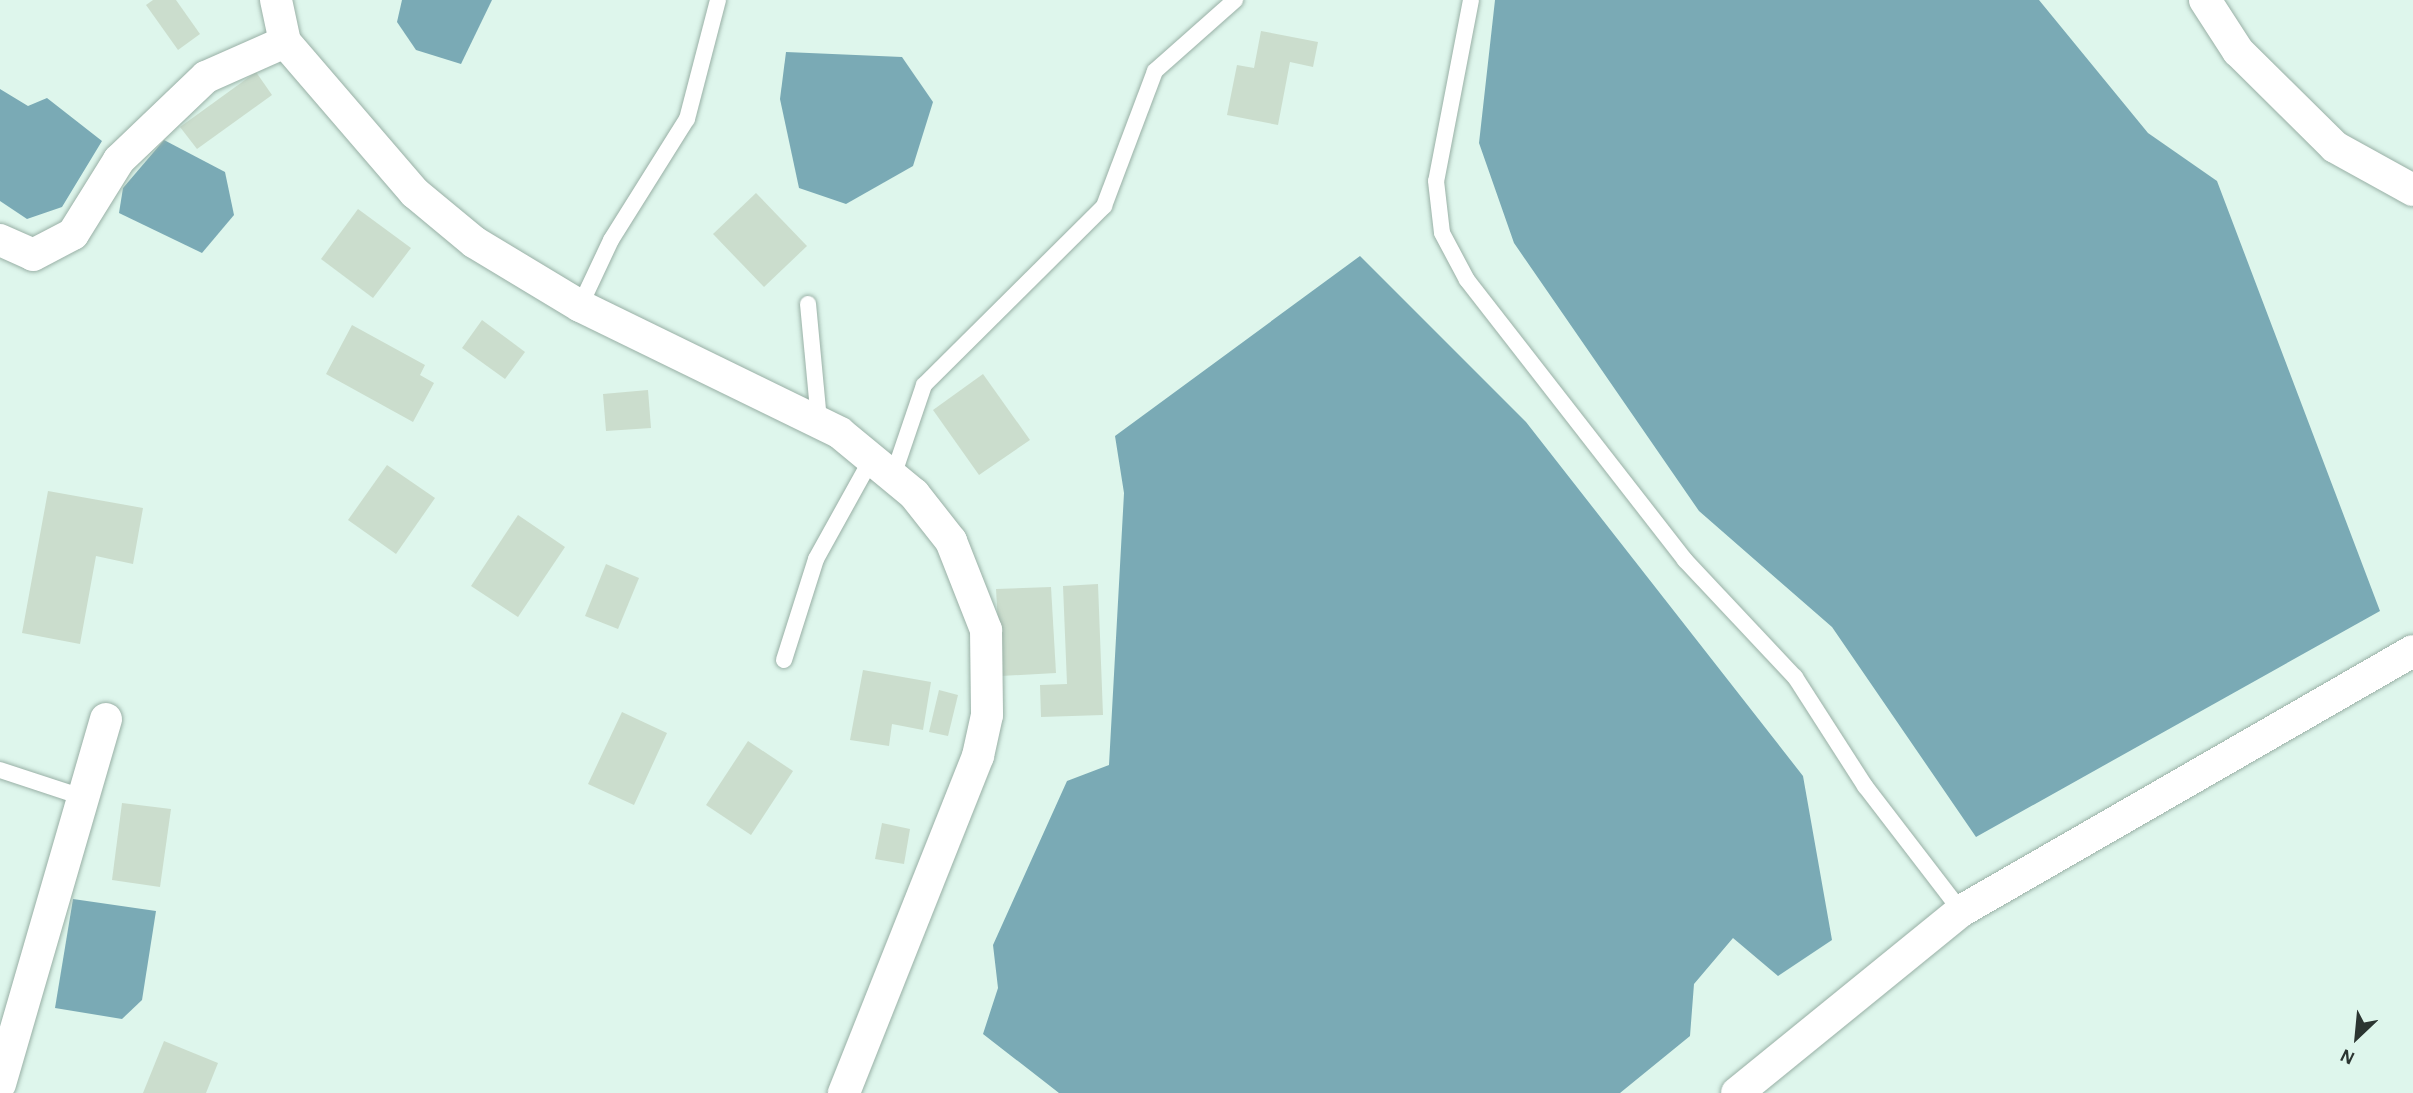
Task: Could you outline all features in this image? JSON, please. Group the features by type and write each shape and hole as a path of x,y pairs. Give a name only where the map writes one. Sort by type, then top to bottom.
{"street":[{"path":"276,0 285,42 415,194 474,242 580,306 819,420 882,467 951,541 971,580 986,630 987,715 978,756 844,1093"},
{"path":"2205,0 2238,51 2334,148 2413,190"},
{"path":"0,240 33,255 73,234 119,160 206,77 285,42"},
{"path":"1737,1093 1961,911 2413,651"},
{"path":"0,1084 106,719"}],"lane":[{"path":"580,306 611,240 687,119 718,0"},
{"path":"784,660 816,559 882,467 924,385 1104,206 1155,71 1235,0"},
{"path":"1471,0 1436,181 1448,245 1467,280 1685,560 1795,677 1865,786 1961,911"},
{"path":"808,304 819,420"},
{"path":"0,770 82,797"}],"water":[{"path":"402,0 492,0 461,64 416,50 397,22"},
{"path":"1495,0 2039,0 2148,133 2217,181 2380,611 1976,837 1832,627 1699,511 1514,243 1479,143"},
{"path":"786,52 902,57 933,102 913,166 846,204 799,188 780,99"},
{"path":"0,89 28,106 47,98 102,141 62,207 27,219 0,201"},
{"path":"164,140 225,172 234,215 202,253 119,213 123,188"},
{"path":"1360,256 1526,422 1803,776 1832,940 1778,976 1733,938 1694,984 1690,1036 1620,1093 1059,1093 983,1034 998,988 993,945 1067,781 1109,765 1124,493 1115,436"},
{"path":"73,899 156,911 142,1000 122,1019 55,1008"}],"building":[{"path":"153,0 176,0 200,34 178,50 146,5"},
{"path":"1261,31 1318,42 1313,67 1290,62 1278,125 1227,115 1237,65 1254,68"},
{"path":"256,72 272,95 197,149 180,127"},
{"path":"756,193 807,246 764,287 713,234"},
{"path":"358,209 411,248 373,298 321,259"},
{"path":"482,320 525,352 505,379 462,348"},
{"path":"352,325 425,365 420,375 434,383 413,422 326,374"},
{"path":"983,374 1030,440 979,475 933,410"},
{"path":"648,390 651,428 606,431 603,394"},
{"path":"387,465 435,498 396,554 348,520"},
{"path":"48,491 143,508 133,564 96,556 80,644 22,633"},
{"path":"518,515 565,547 518,617 471,586"},
{"path":"606,564 639,578 618,629 585,616"},
{"path":"1098,584 1103,715 1041,717 1040,685 1067,684 1063,586"},
{"path":"1051,587 1056,673 1001,676 996,589"},
{"path":"863,670 931,682 923,730 892,724 889,746 850,740"},
{"path":"939,690 958,695 948,736 929,732"},
{"path":"622,712 667,733 634,805 588,784"},
{"path":"748,741 793,771 751,835 706,805"},
{"path":"122,803 171,809 160,887 112,880"},
{"path":"882,823 910,829 904,864 875,859"},
{"path":"164,1041 218,1063 206,1093 143,1093"}]}
